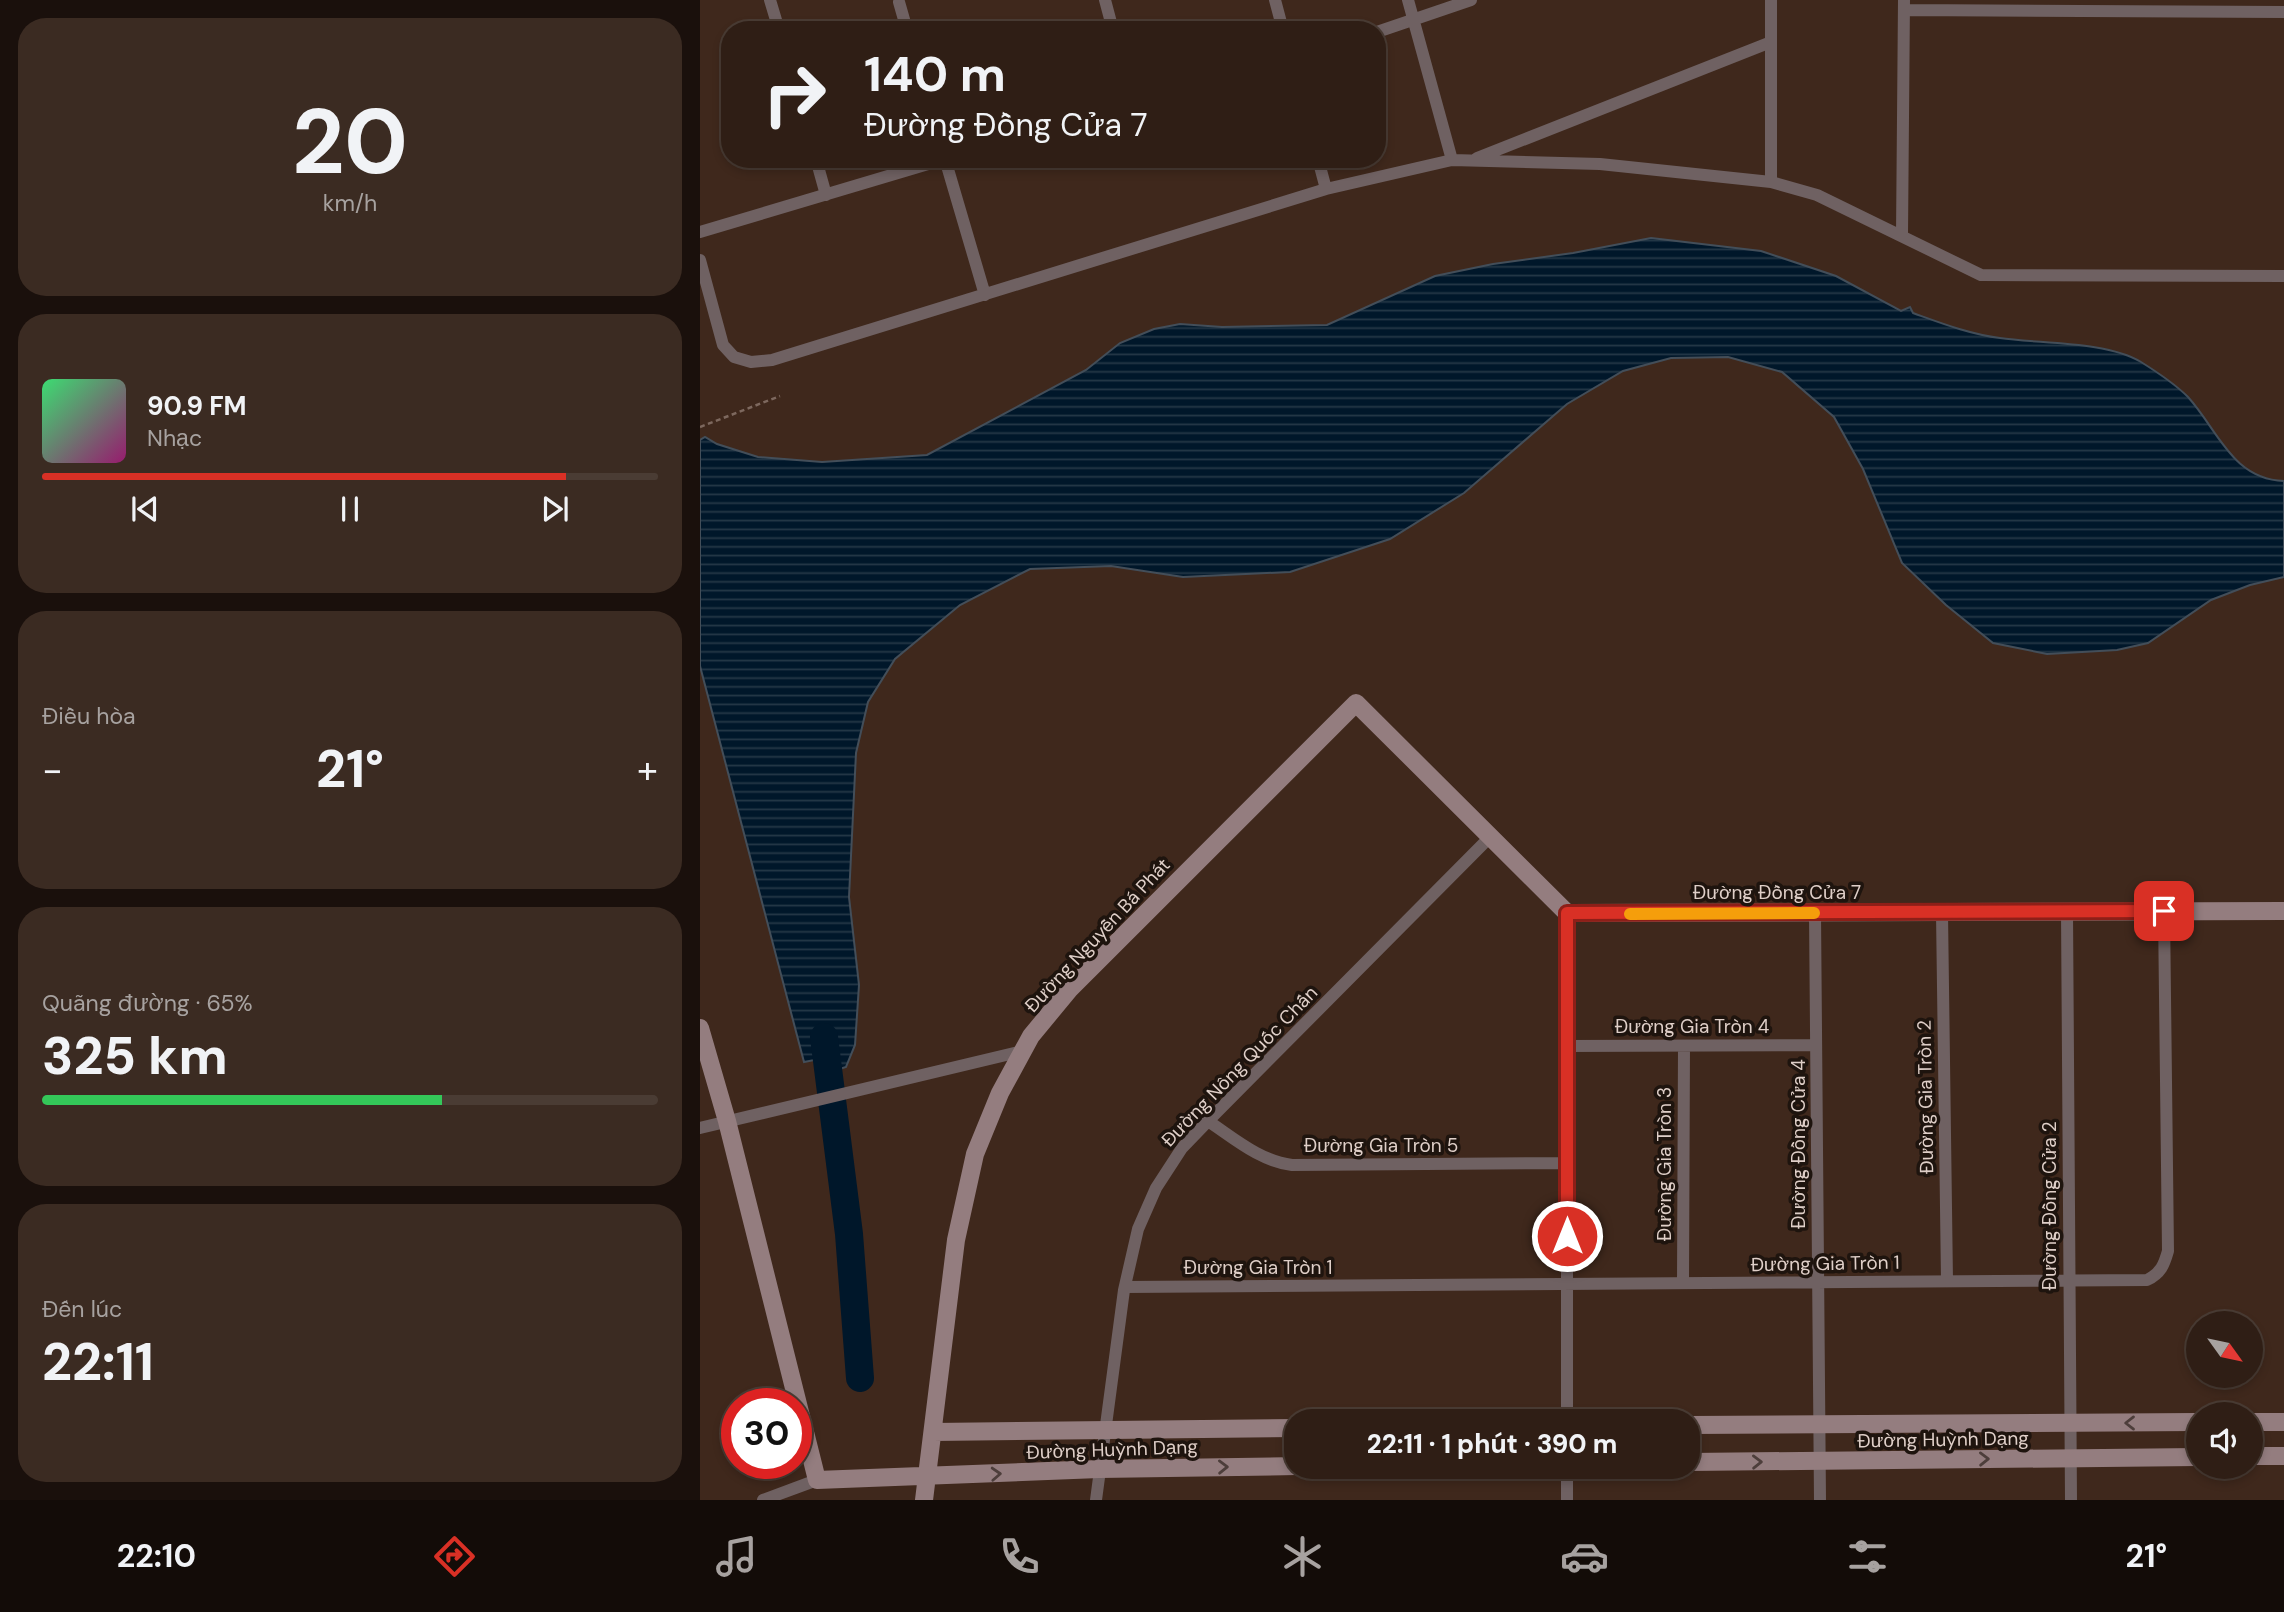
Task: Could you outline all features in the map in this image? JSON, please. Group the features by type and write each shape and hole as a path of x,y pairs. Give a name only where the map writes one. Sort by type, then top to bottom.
{"street":[{"path":"770,0 776,21"},
{"path":"1105,0 1110,21"},
{"path":"1275,0 1281,21"},
{"path":"1408,0 1452,160"},
{"path":"1386,30 1471,0"},
{"path":"1771,0 1772,182"},
{"path":"899,2 905,21"},
{"path":"1902,235 1904,5 2160,5 2284,12"},
{"path":"1470,161 1771,42"},
{"path":"700,260 723,345 734,356 751,362 772,360 1326,189 1452,160 1600,164 1772,182 1817,195 1981,275 2284,276"},
{"path":"818,168 826,195"},
{"path":"700,232 916,168"},
{"path":"949,168 985,295"},
{"path":"1320,168 1326,189"},
{"name":"Đường Nguyễn Bá Phát","path":"924,1500 957,1240 975,1154 1000,1093 1031,1036 1069,990 1356,703 1490,837"},
{"path":"1490,837 1567,913 1567,1409"},
{"name":"Đường Nông Quốc Chấn","path":"1096,1500 1125,1287 1138,1229 1156,1188 1182,1148 1490,837"},
{"name":"Đường Gia Tròn 1","path":"1125,1287 2147,1280 2157,1275 2164,1265 2168,1251 2164,911"},
{"name":"Đường Đồng Cửa 7","path":"1567,913 2284,911"},
{"name":"Đường Gia Tròn 2","path":"1942,912 1947,1281"},
{"name":"Đường Đồng Cửa 2","path":"2067,912 2071,1500"},
{"name":"Đường Đồng Cửa 4","path":"1815,913 1819,1500"},
{"path":"700,1028 727,1121 817,1480 764,1500"},
{"name":"Đường Gia Tròn 4","path":"1567,1046 1816,1045"},
{"name":"Đường Gia Tròn 3","path":"1683,1283 1684,1046"},
{"path":"700,1128 1023,1051"},
{"name":"Đường Gia Tròn 5","path":"1208,1121 1275,1163 1292,1166 1567,1163"},
{"name":"Đường Huỳnh Dạng","path":"1700,1426 2186,1422"},
{"path":"2263,1422 2284,1422"},
{"name":"Đường Huỳnh Dạng","path":"933,1432 1284,1428"},
{"path":"2263,1456 2284,1456"},
{"name":"Đường Huỳnh Dạng","path":"1700,1462 2186,1457"},
{"name":"Đường Huỳnh Dạng","path":"817,1480 1099,1469 1284,1466"},
{"path":"1567,1479 1567,1500"}],"path":[{"path":"700,427 780,396"}],"water":[{"path":"1651,238 1761,251 1836,276 1901,311 1910,307 1913,313 1966,331 2000,338 2110,350 2141,362 2188,397 2228,451 2251,472 2284,481 2284,577 2250,585 2211,600 2148,643 2117,650 2047,654 1993,643 1946,605 1902,563 1863,469 1834,417 1782,372 1728,357 1671,358 1623,371 1567,404 1464,493 1390,539 1290,572 1183,577 1111,566 1030,569 960,605 895,659 868,702 856,753 849,897 859,985 855,1045 846,1067 824,1074 814,1060 804,1062 700,666 700,440 705,437 717,444 758,457 822,462 927,455 1086,370 1120,343 1154,329 1180,324 1222,327 1327,325 1435,276"}],"waterway":[{"path":"824,1037 849,1234 860,1378"}],"slow traffic":[{"path":"1630,914 1814,913"}],"route":[{"path":"1567,1236 1567,913 2164,911"}]}
